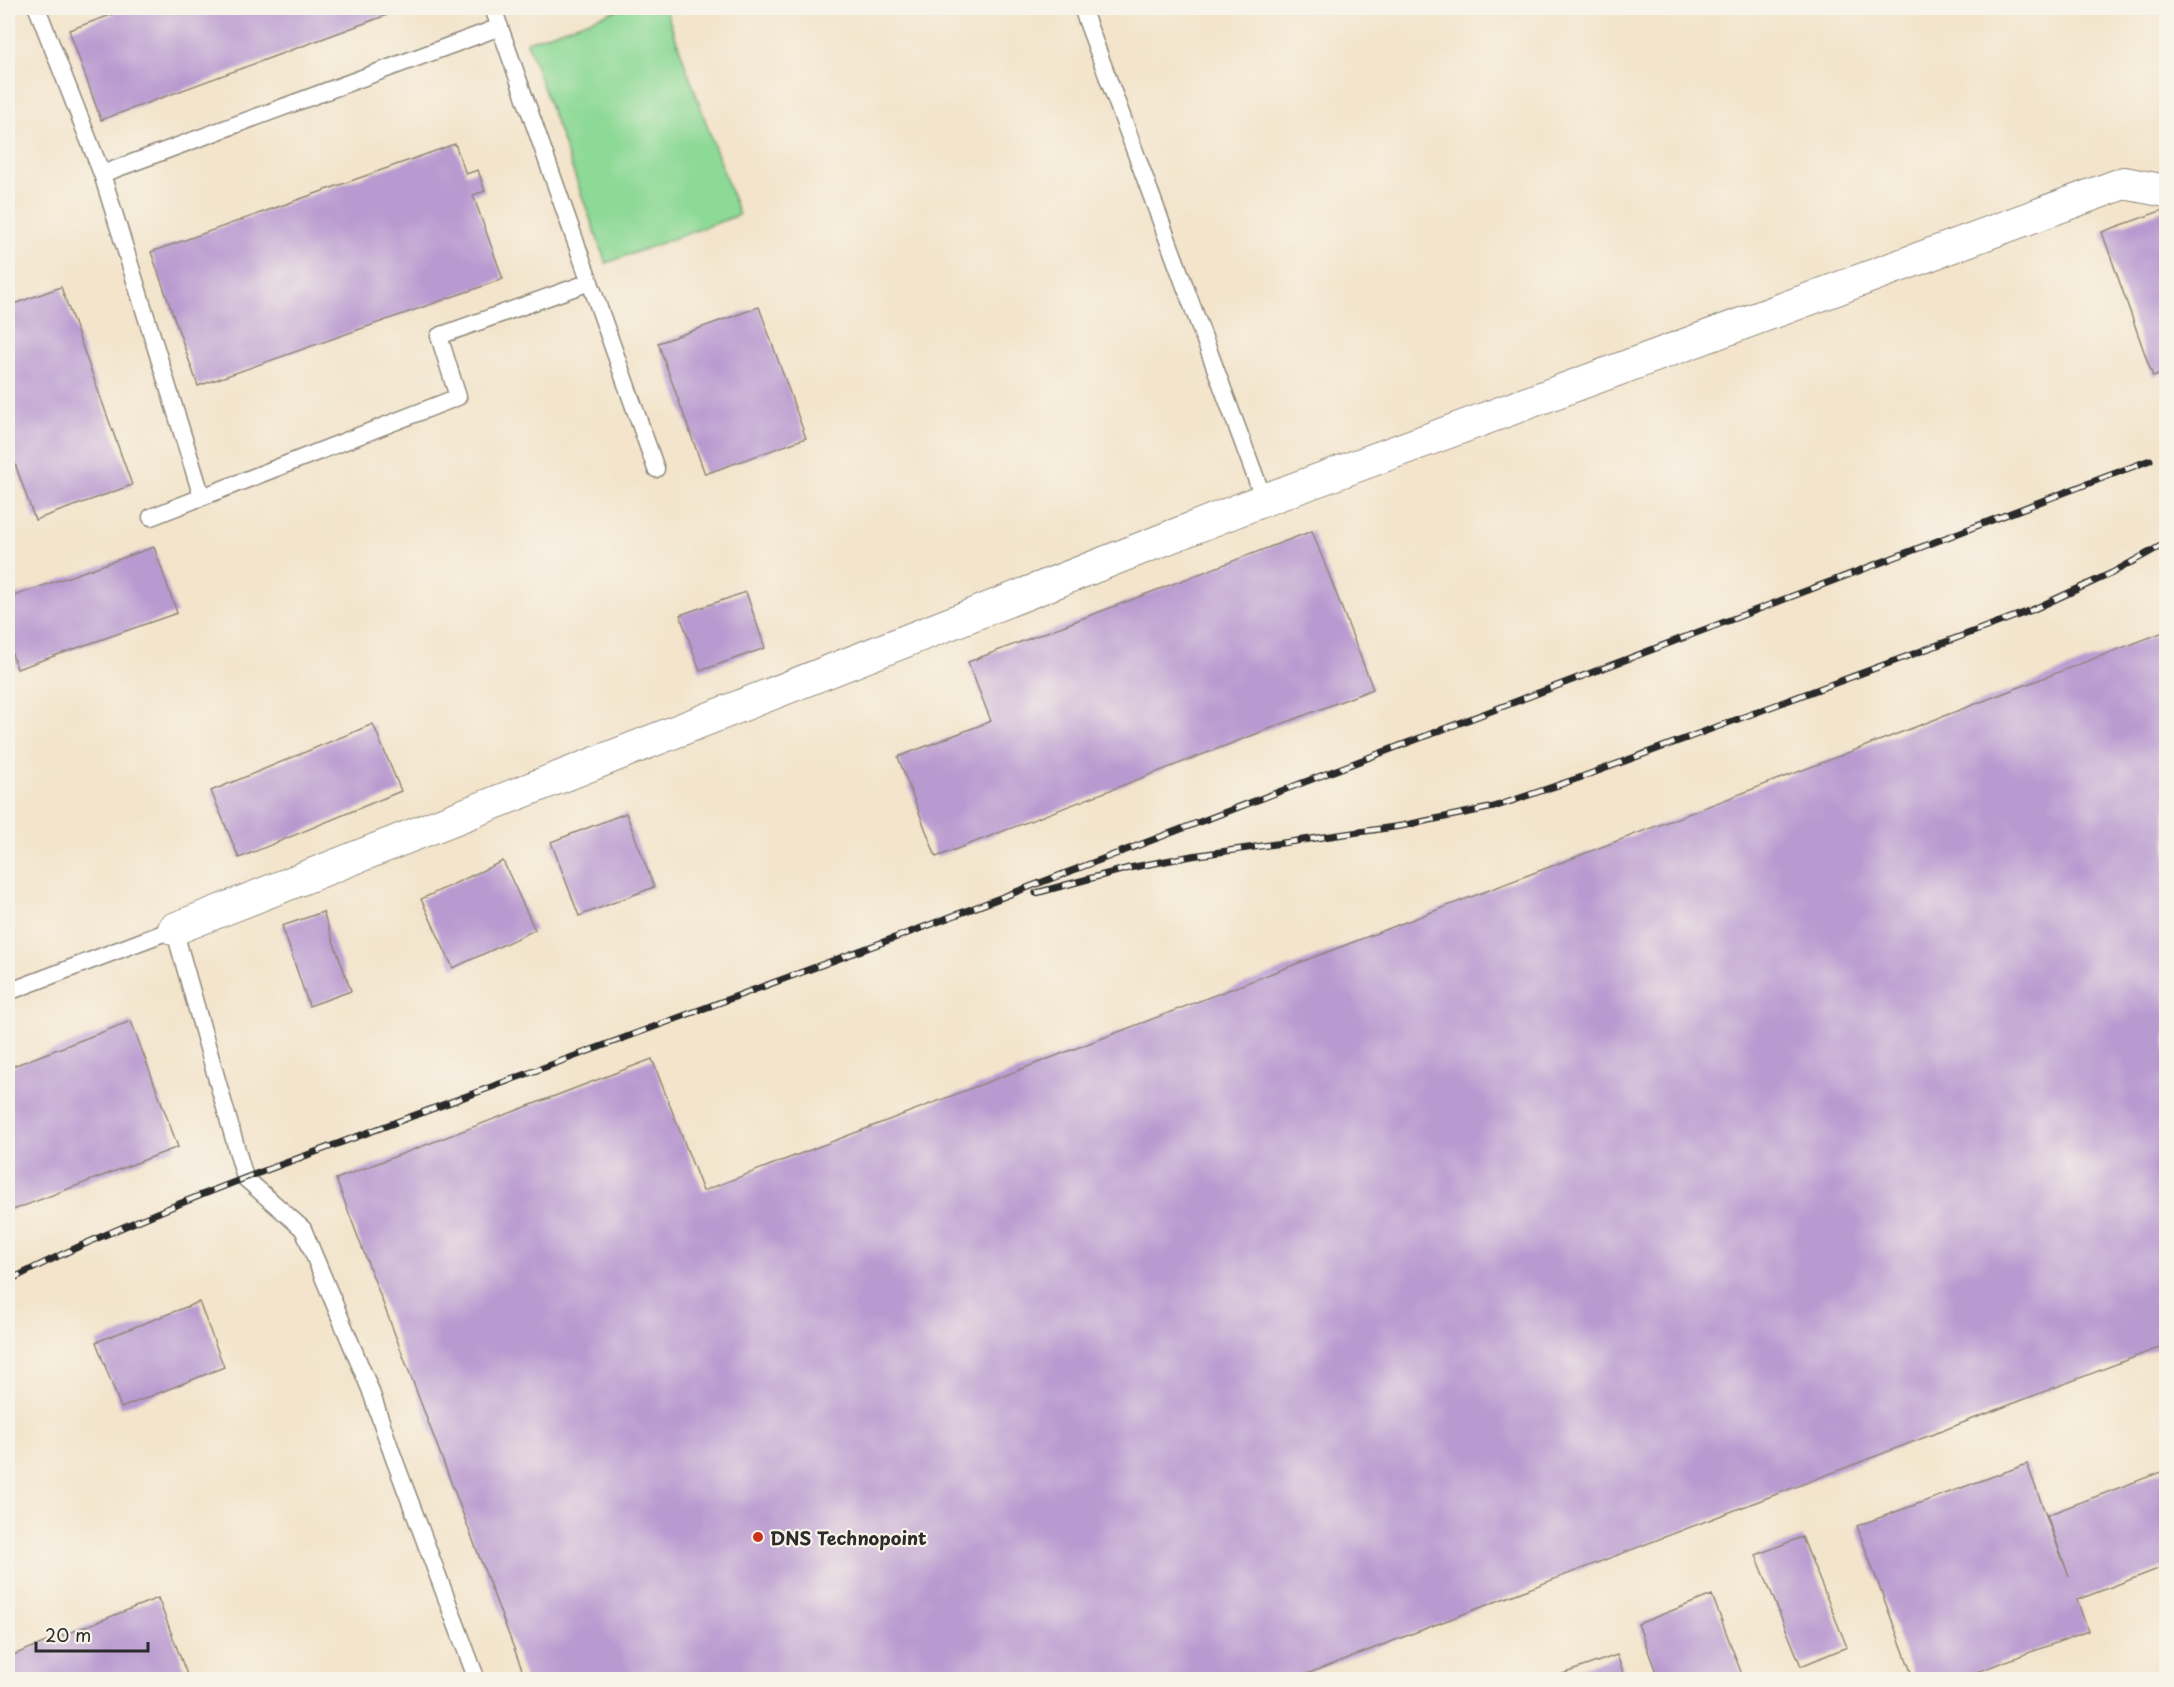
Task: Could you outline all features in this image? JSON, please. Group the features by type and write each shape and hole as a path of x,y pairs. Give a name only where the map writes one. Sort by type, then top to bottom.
{"street":[{"path":"174,929 1264,500 2124,183 2166,191"}],"lane":[{"path":"37,8 102,174 202,497"},
{"path":"493,8 656,469"},
{"path":"1082,8 1264,500"},
{"path":"102,174 500,27"},
{"path":"151,517 458,397 439,336 590,282"},
{"path":"8,992 174,929 245,1178 303,1229 370,1389 477,1680"}],"green space":[{"path":"624,8 665,8 739,215 606,263 527,42"}],"building":[{"path":"130,8 406,8 101,120 69,30"},
{"path":"455,144 466,174 478,170 485,191 473,195 503,279 198,386 151,252"},
{"path":"2166,209 2166,372 2153,377 2102,232"},
{"path":"61,287 132,485 35,520 8,444 8,306"},
{"path":"759,307 806,438 705,474 658,343"},
{"path":"1312,531 1373,689 936,857 898,757 991,721 968,662"},
{"path":"154,547 177,613 17,669 8,642 8,598"},
{"path":"746,592 765,648 700,671 680,615"},
{"path":"2166,631 2166,1345 1291,1680 526,1680 336,1179 652,1059 703,1191"},
{"path":"373,724 401,791 239,858 211,791"},
{"path":"626,813 654,887 579,916 551,842"},
{"path":"503,861 535,930 453,968 421,899"},
{"path":"323,912 351,991 309,1006 282,926"},
{"path":"131,1021 178,1147 8,1212 8,1068"},
{"path":"199,1302 224,1367 121,1408 96,1342"},
{"path":"2027,1464 2069,1577 2047,1515 2166,1470 2166,1566 2077,1600 2088,1631 1955,1680 1914,1680 1857,1526"},
{"path":"1802,1537 1847,1647 1801,1666 1756,1555"},
{"path":"1712,1595 1744,1680 1659,1680 1638,1624"},
{"path":"158,1598 189,1680 8,1680 8,1657"},
{"path":"1617,1655 1626,1680 1548,1680 1548,1679"}],"railway":[{"path":"8,1281 96,1239 245,1178 924,927 2150,460"},
{"path":"1036,893 1129,868 1192,856 1401,826 1494,807 1579,778 2032,610 2112,573 2166,543"}],"place":[{"name":"DNS Technopoint","path":"758,1537"}]}
